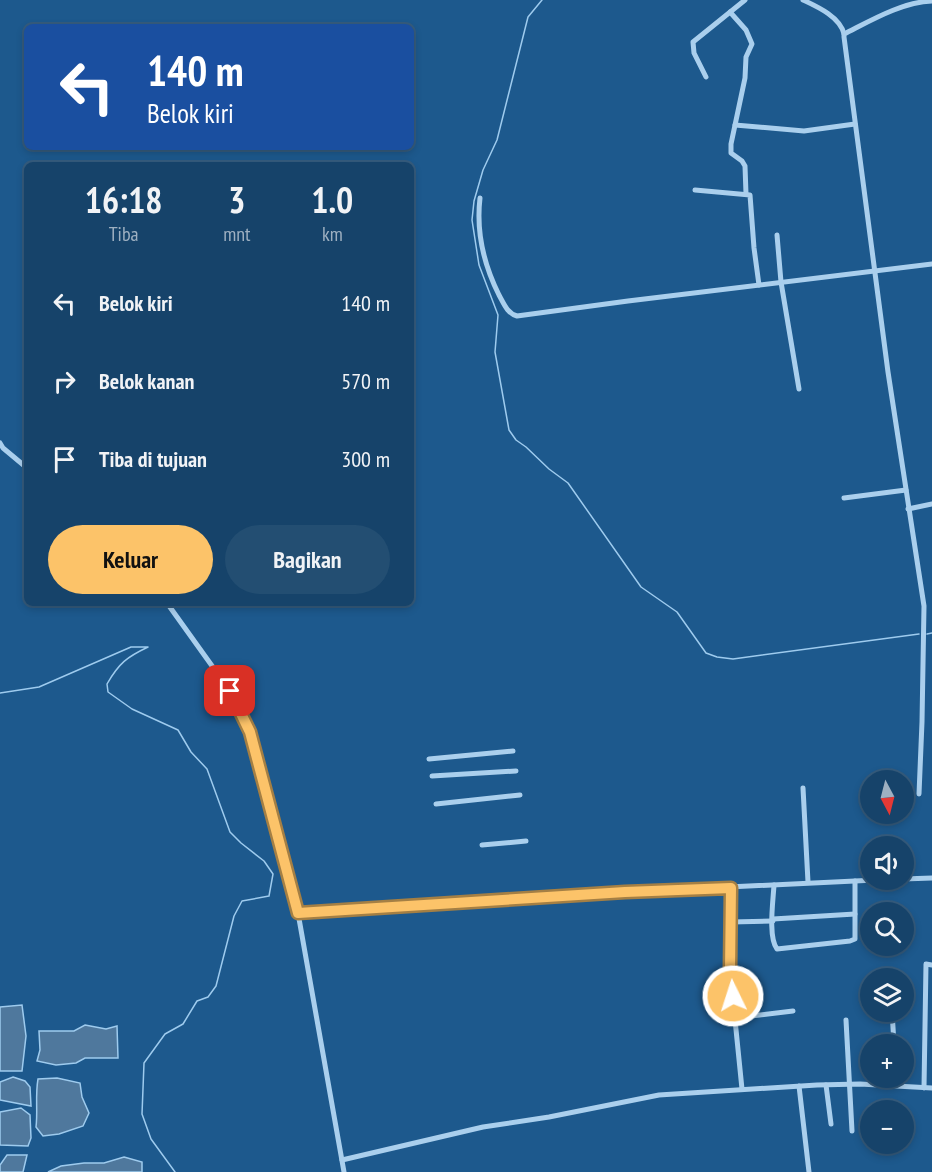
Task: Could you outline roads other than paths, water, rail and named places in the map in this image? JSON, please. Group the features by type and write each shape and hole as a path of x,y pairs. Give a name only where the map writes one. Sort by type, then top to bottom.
{"street":[{"path":"706,77 694,53 693,42 745,0"},
{"path":"803,0 835,20 844,34 874,273 924,606 919,794"},
{"path":"844,34 882,16 922,1 932,1"},
{"path":"730,12 746,30 752,44 746,57 745,78 731,153 745,166 746,194"},
{"path":"735,124 804,131 855,124"},
{"path":"695,190 746,194 751,197 759,285"},
{"path":"480,198 479,225 486,266 505,307 514,316 932,264"},
{"path":"777,235 781,282 799,389"},
{"path":"0,443 24,466"},
{"path":"844,498 906,490"},
{"path":"908,509 932,504"},
{"path":"169,606 230,691 245,720 260,765 298,913 344,1172"},
{"path":"922,722 932,723"},
{"path":"429,759 513,751"},
{"path":"432,776 516,771"},
{"path":"803,788 808,882"},
{"path":"436,804 520,795"},
{"path":"482,845 526,841"},
{"path":"914,879 932,878"},
{"path":"774,885 774,942 777,949 855,939 855,881"},
{"path":"298,913 625,892 860,881"},
{"path":"731,888 730,970 742,1089"},
{"path":"731,922 855,914"},
{"path":"924,1088 929,1034 926,964 932,965"},
{"path":"735,1018 793,1011"},
{"path":"846,1020 852,1131"},
{"path":"342,1160 483,1127 549,1117 637,1098 742,1089 860,1084"},
{"path":"826,1085 831,1124"},
{"path":"799,1086 810,1172"},
{"path":"914,1087 932,1088"}],"water":[{"path":"22,1005 26,1036 22,1071 0,1071 0,1007"},
{"path":"85,1025 106,1029 117,1026 118,1058 85,1058 76,1063 56,1065 37,1061 40,1050 39,1031 74,1031"},
{"path":"13,1077 25,1081 30,1087 31,1106 0,1100 0,1082"},
{"path":"57,1078 80,1083 82,1097 89,1113 83,1126 59,1134 43,1136 36,1127 38,1079"},
{"path":"21,1108 30,1115 31,1138 28,1146 0,1145 0,1112"},
{"path":"7,1155 27,1155 23,1172 0,1172 0,1165"},
{"path":"124,1157 142,1162 142,1172 48,1172 61,1166 104,1163"}],"waterway":[{"path":"542,0 528,17 497,140 483,170 474,201 472,220 479,265 498,315 495,352 509,430 516,440 568,483 641,587 677,612 706,653 733,659 919,634"},
{"path":"927,634 932,633"},
{"path":"0,693 39,687 131,647 148,647 120,666 107,684 108,692 132,709 178,730 191,752 207,769 230,832 264,861 273,874 269,896 242,901 234,916 216,986 208,997 197,1001 183,1024 165,1034 144,1063 142,1114 151,1139 175,1172"}]}
